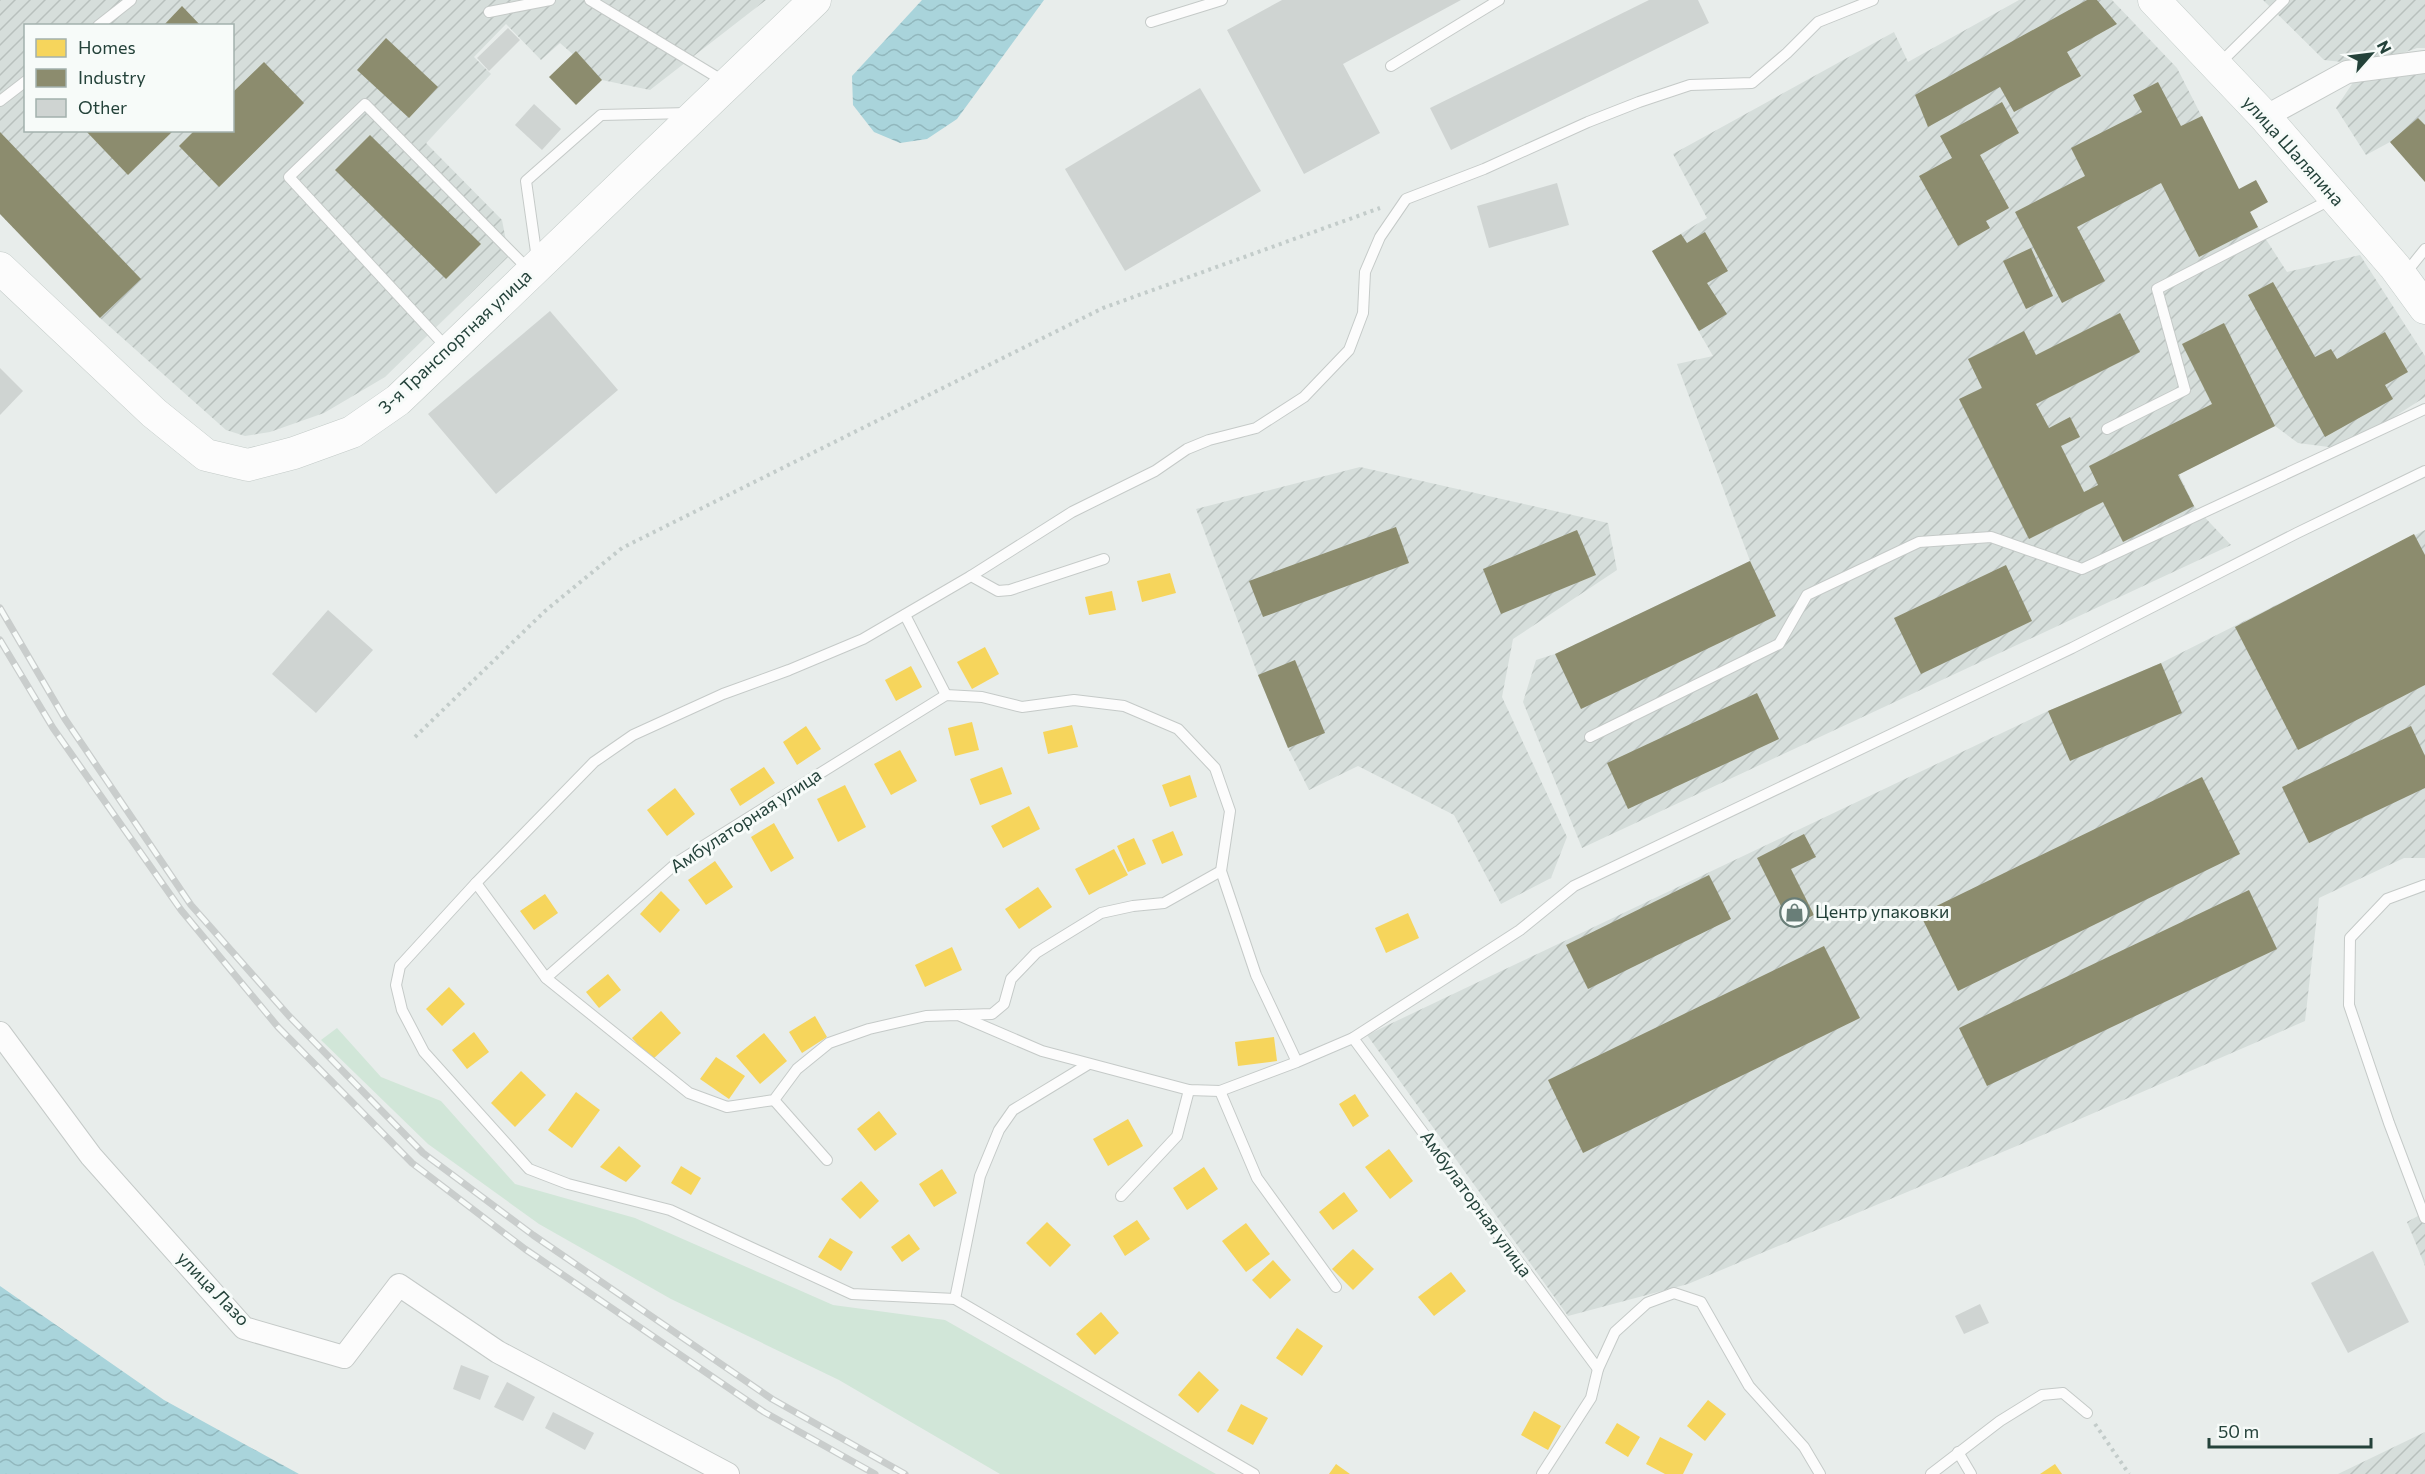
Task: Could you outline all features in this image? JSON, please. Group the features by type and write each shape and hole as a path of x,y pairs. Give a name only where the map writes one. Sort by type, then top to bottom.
{"street":[{"name":"3-я Транспортная улица","path":"0,268 154,413 206,455 248,465 294,453 352,432 398,400 815,0"},
{"name":"улица Шаляпина","path":"2154,0 2265,117 2403,277 2425,308"},
{"path":"2265,117 2347,72 2425,62"},
{"name":"улица Лазо","path":"0,1033 91,1156 244,1328 344,1357 399,1285 498,1352 728,1474"}],"lane":[{"path":"101,24 131,0"},
{"path":"489,12 550,0"},
{"path":"590,0 728,84"},
{"path":"1151,22 1222,0"},
{"path":"1391,66 1499,0"},
{"path":"1254,1474 955,1299 852,1294 670,1210 568,1184 529,1169 424,1052 402,1010 396,985 400,966 476,883 594,762 633,735 723,694 863,639 971,576 1072,512 1155,471 1187,449 1209,440 1256,428 1304,397 1349,350 1363,313 1365,272 1380,237 1406,199 1484,169 1588,122 1639,102 1690,85 1752,83 1787,54 1818,22 1873,0"},
{"path":"2217,67 2284,0"},
{"path":"0,101 24,83"},
{"path":"450,351 289,177 297,169 365,104 534,269"},
{"path":"534,269 526,181 601,115 698,112"},
{"path":"2107,429 2185,390 2157,290 2335,197"},
{"path":"2403,277 2425,249"},
{"path":"1590,737 1779,644 1807,595 1919,542 1991,537 2082,569 2425,409"},
{"path":"958,1015 1042,1051 1087,1065 1189,1090 1220,1091 1298,1062 1353,1038 1520,930 1574,886 2072,648 2286,538 2425,471"},
{"path":"971,576 998,591 1010,590 1104,559"},
{"path":"905,615 946,694 982,697 1022,707 1074,700 1124,706 1179,729 1215,768 1230,811 1221,871 1256,975 1298,1062"},
{"name":"Амбулаторная улица","path":"546,978 680,861 946,694"},
{"path":"476,883 546,978 689,1093 727,1107 774,1100 797,1069 829,1043 869,1029 926,1016 992,1014 1004,1004 1011,979 1036,953 1101,913 1133,906 1164,903 1221,871"},
{"path":"2425,885 2387,899 2350,938 2349,1005 2389,1123 2425,1218"},
{"name":"Амбулаторная улица","path":"1353,1038 1598,1370"},
{"path":"955,1299 980,1176 999,1130 1013,1110 1087,1065"},
{"path":"1121,1196 1178,1136 1189,1090"},
{"path":"1220,1091 1257,1178 1336,1287"},
{"path":"774,1100 827,1160"},
{"path":"1542,1474 1591,1398 1598,1370 1615,1332 1647,1303 1674,1293 1701,1302 1749,1386 1804,1447 1820,1474"},
{"path":"1932,1474 2000,1421 2042,1395 2062,1393 2087,1413"},
{"path":"1958,1452 1971,1474"}],"path":[{"path":"415,737 544,611 622,548 1103,308 1406,199"},
{"path":"2087,1413 2128,1474"}],"shaded area":[{"path":"0,0 766,0 650,90 602,80 560,43 541,60 506,24 474,57 491,74 426,143 502,220 509,256 385,377 324,413 270,432 245,436 226,430 100,318 0,214"},
{"path":"2019,0 2112,0 2177,68 2258,227 2287,272 2360,255 2425,356 2425,397 2344,449 2298,443 2275,426 2179,474 2194,506 2231,545 1582,848 1523,702 1536,660 1555,654 1750,561 1677,364 1713,356 1652,251 1707,218 1673,154 1894,32 1908,62"},
{"path":"2263,0 2425,0 2425,48 2417,48 2369,65 2324,60"},
{"path":"2425,71 2425,182 2390,142 2366,155 2336,108 2354,81"},
{"path":"1360,467 1608,523 1617,570 1513,639 1502,697 1567,837 1551,878 1501,904 1454,815 1358,766 1309,790 1288,748 1258,675 1196,509"},
{"path":"2425,530 2425,858 2404,858 2319,898 2305,1021 2057,1129 1688,1284 1568,1316 1367,1035 2048,711 2161,663"},
{"path":"2425,1212 2425,1266 2407,1222"},
{"path":"2425,1432 2425,1474 2338,1474"}],"green space":[{"path":"337,1028 381,1077 441,1101 515,1184 635,1218 833,1305 945,1320 1216,1474 1000,1474 839,1380 671,1299 539,1224 428,1144 321,1040"}],"water":[{"path":"922,0 1044,0 957,119 927,139 900,143 874,132 853,105 852,76"},
{"path":"0,1286 164,1400 299,1474 0,1474"}],"building: Homes":[{"path":"1170,573 1176,593 1142,602 1137,581"},
{"path":"1112,591 1116,610 1089,615 1085,597"},
{"path":"985,647 999,674 972,689 957,662"},
{"path":"911,666 922,687 896,701 885,680"},
{"path":"972,722 979,750 955,756 948,728"},
{"path":"1072,725 1078,747 1048,754 1043,732"},
{"path":"806,726 821,749 797,765 783,742"},
{"path":"900,750 917,781 891,795 874,764"},
{"path":"764,767 775,783 740,806 730,789"},
{"path":"1002,767 1012,794 980,805 970,779"},
{"path":"1190,775 1197,797 1170,807 1162,785"},
{"path":"845,785 866,827 838,842 817,799"},
{"path":"675,788 695,814 667,836 647,810"},
{"path":"1029,806 1040,829 1003,848 991,826"},
{"path":"774,823 794,858 771,872 751,837"},
{"path":"1173,831 1183,855 1162,864 1152,840"},
{"path":"1134,838 1146,864 1128,872 1117,846"},
{"path":"1114,849 1128,875 1089,895 1075,869"},
{"path":"715,861 733,887 706,905 688,880"},
{"path":"1038,887 1052,907 1019,929 1005,909"},
{"path":"661,891 680,910 660,933 640,914"},
{"path":"545,894 558,913 534,930 520,911"},
{"path":"1408,913 1419,938 1386,953 1375,928"},
{"path":"952,947 962,970 925,987 915,965"},
{"path":"608,974 621,990 599,1008 586,992"},
{"path":"449,987 465,1004 442,1026 426,1009"},
{"path":"661,1011 681,1033 652,1060 632,1038"},
{"path":"815,1016 827,1037 802,1053 789,1032"},
{"path":"474,1032 489,1052 467,1069 452,1050"},
{"path":"764,1033 787,1061 760,1084 736,1056"},
{"path":"1274,1037 1277,1061 1238,1066 1235,1042"},
{"path":"716,1057 745,1076 729,1099 700,1079"},
{"path":"521,1071 546,1095 515,1127 491,1103"},
{"path":"576,1092 600,1110 572,1148 548,1130"},
{"path":"1355,1094 1369,1116 1353,1127 1339,1104"},
{"path":"879,1111 897,1134 875,1151 857,1129"},
{"path":"1128,1119 1143,1146 1108,1166 1093,1139"},
{"path":"619,1146 641,1166 626,1182 600,1167"},
{"path":"1389,1149 1413,1181 1390,1199 1365,1167"},
{"path":"681,1166 701,1178 691,1195 671,1183"},
{"path":"1204,1167 1218,1189 1187,1210 1173,1188"},
{"path":"942,1169 957,1193 934,1207 919,1184"},
{"path":"861,1181 879,1201 860,1219 841,1199"},
{"path":"1344,1192 1358,1211 1333,1230 1319,1212"},
{"path":"1137,1220 1150,1239 1125,1256 1113,1236"},
{"path":"1047,1222 1071,1245 1050,1267 1026,1243"},
{"path":"1246,1223 1270,1254 1246,1272 1222,1241"},
{"path":"909,1234 920,1249 902,1262 891,1247"},
{"path":"830,1238 853,1252 841,1271 818,1257"},
{"path":"1353,1249 1374,1269 1353,1290 1332,1269"},
{"path":"1273,1260 1291,1280 1270,1299 1252,1280"},
{"path":"1451,1272 1466,1291 1434,1316 1418,1297"},
{"path":"1101,1312 1119,1333 1095,1355 1076,1334"},
{"path":"1297,1328 1323,1346 1302,1376 1276,1358"},
{"path":"1199,1371 1219,1390 1198,1413 1178,1395"},
{"path":"1708,1400 1726,1414 1705,1441 1687,1426"},
{"path":"1241,1404 1268,1418 1253,1445 1227,1431"},
{"path":"1534,1411 1561,1426 1548,1450 1521,1435"},
{"path":"1617,1423 1640,1437 1628,1457 1605,1443"},
{"path":"1660,1437 1693,1454 1683,1474 1665,1474 1646,1464"},
{"path":"1336,1464 1350,1474 1329,1474"},
{"path":"2055,1464 2062,1474 2040,1474"}],"building: Industry":[{"path":"2087,0 2097,0 2117,24 2067,52 2081,76 2014,112 2000,87 1928,127 1915,95"},
{"path":"182,6 199,24 165,24"},
{"path":"386,38 438,87 409,118 357,70"},
{"path":"576,51 602,80 576,105 549,77"},
{"path":"264,62 304,103 219,187 179,146 193,132 234,132 234,91"},
{"path":"2158,82 2181,126 2202,116 2239,189 2256,180 2268,202 2250,212 2258,227 2199,257 2161,183 2077,227 2105,281 2062,303 2015,212 2085,176 2071,148 2142,112 2133,95"},
{"path":"2002,102 2019,133 1980,155 2009,208 1986,221 1990,228 1958,246 1919,176 1952,158 1940,136"},
{"path":"2418,118 2425,125 2425,182 2390,142"},
{"path":"0,132 141,279 100,318 0,214"},
{"path":"87,132 172,132 128,175"},
{"path":"370,135 481,244 446,279 335,170"},
{"path":"1705,232 1728,271 1707,283 1727,314 1699,331 1652,251 1681,234 1687,243"},
{"path":"2031,248 2053,296 2026,309 2003,261"},
{"path":"2273,282 2315,357 2331,349 2337,359 2385,332 2408,372 2385,385 2393,399 2325,437 2248,295"},
{"path":"2120,313 2140,352 2036,404 2049,428 2070,417 2080,437 2061,446 2084,492 2098,485 2089,466 2212,404 2182,344 2224,323 2275,426 2178,475 2194,506 2123,542 2103,502 2029,539 1959,399 1982,388 1968,359 2024,331 2036,355"},
{"path":"1396,527 1409,563 1263,617 1249,581"},
{"path":"1577,530 1596,575 1501,614 1483,569"},
{"path":"2414,534 2425,555 2425,685 2298,750 2235,627"},
{"path":"1750,561 1776,616 1581,709 1555,654"},
{"path":"2006,565 2032,621 1921,674 1894,618"},
{"path":"1295,660 1325,733 1288,748 1258,675"},
{"path":"2161,663 2182,713 2070,761 2048,711"},
{"path":"1757,693 1779,739 1628,809 1607,763"},
{"path":"2411,726 2425,756 2425,788 2309,843 2282,787"},
{"path":"2202,777 2240,854 1958,991 1920,914"},
{"path":"1804,834 1816,857 1791,869 1814,915 1791,926 1757,858"},
{"path":"1709,875 1731,919 1588,989 1566,945"},
{"path":"2249,890 2277,949 1987,1086 1959,1028"},
{"path":"1824,946 1860,1018 1583,1153 1548,1080"}],"building: Other":[{"path":"1282,0 1461,0 1343,64 1380,133 1304,174 1227,30"},
{"path":"1649,0 1698,0 1709,23 1451,150 1430,108"},
{"path":"508,28 520,40 489,71 477,58"},
{"path":"1200,88 1261,191 1125,271 1065,169"},
{"path":"534,104 561,129 542,150 515,125"},
{"path":"1557,183 1569,225 1489,248 1477,206"},
{"path":"550,311 618,390 496,494 428,414"},
{"path":"0,368 23,391 0,415"},
{"path":"328,610 373,650 316,713 272,674"},
{"path":"2373,1251 2409,1322 2348,1353 2311,1283"},
{"path":"1980,1304 1989,1323 1964,1334 1955,1316"},
{"path":"461,1365 489,1376 480,1400 453,1389"},
{"path":"507,1382 535,1397 523,1421 494,1407"},
{"path":"553,1412 594,1433 585,1450 545,1428"}],"railway":[{"path":"0,608 65,719 191,905 289,1016 423,1153 533,1235 772,1399 905,1474"},
{"path":"0,640 53,728 181,910 278,1027 412,1163 525,1249 764,1412 875,1474"}],"place":[{"name":"Центр упаковки","path":"1794,912"}]}
